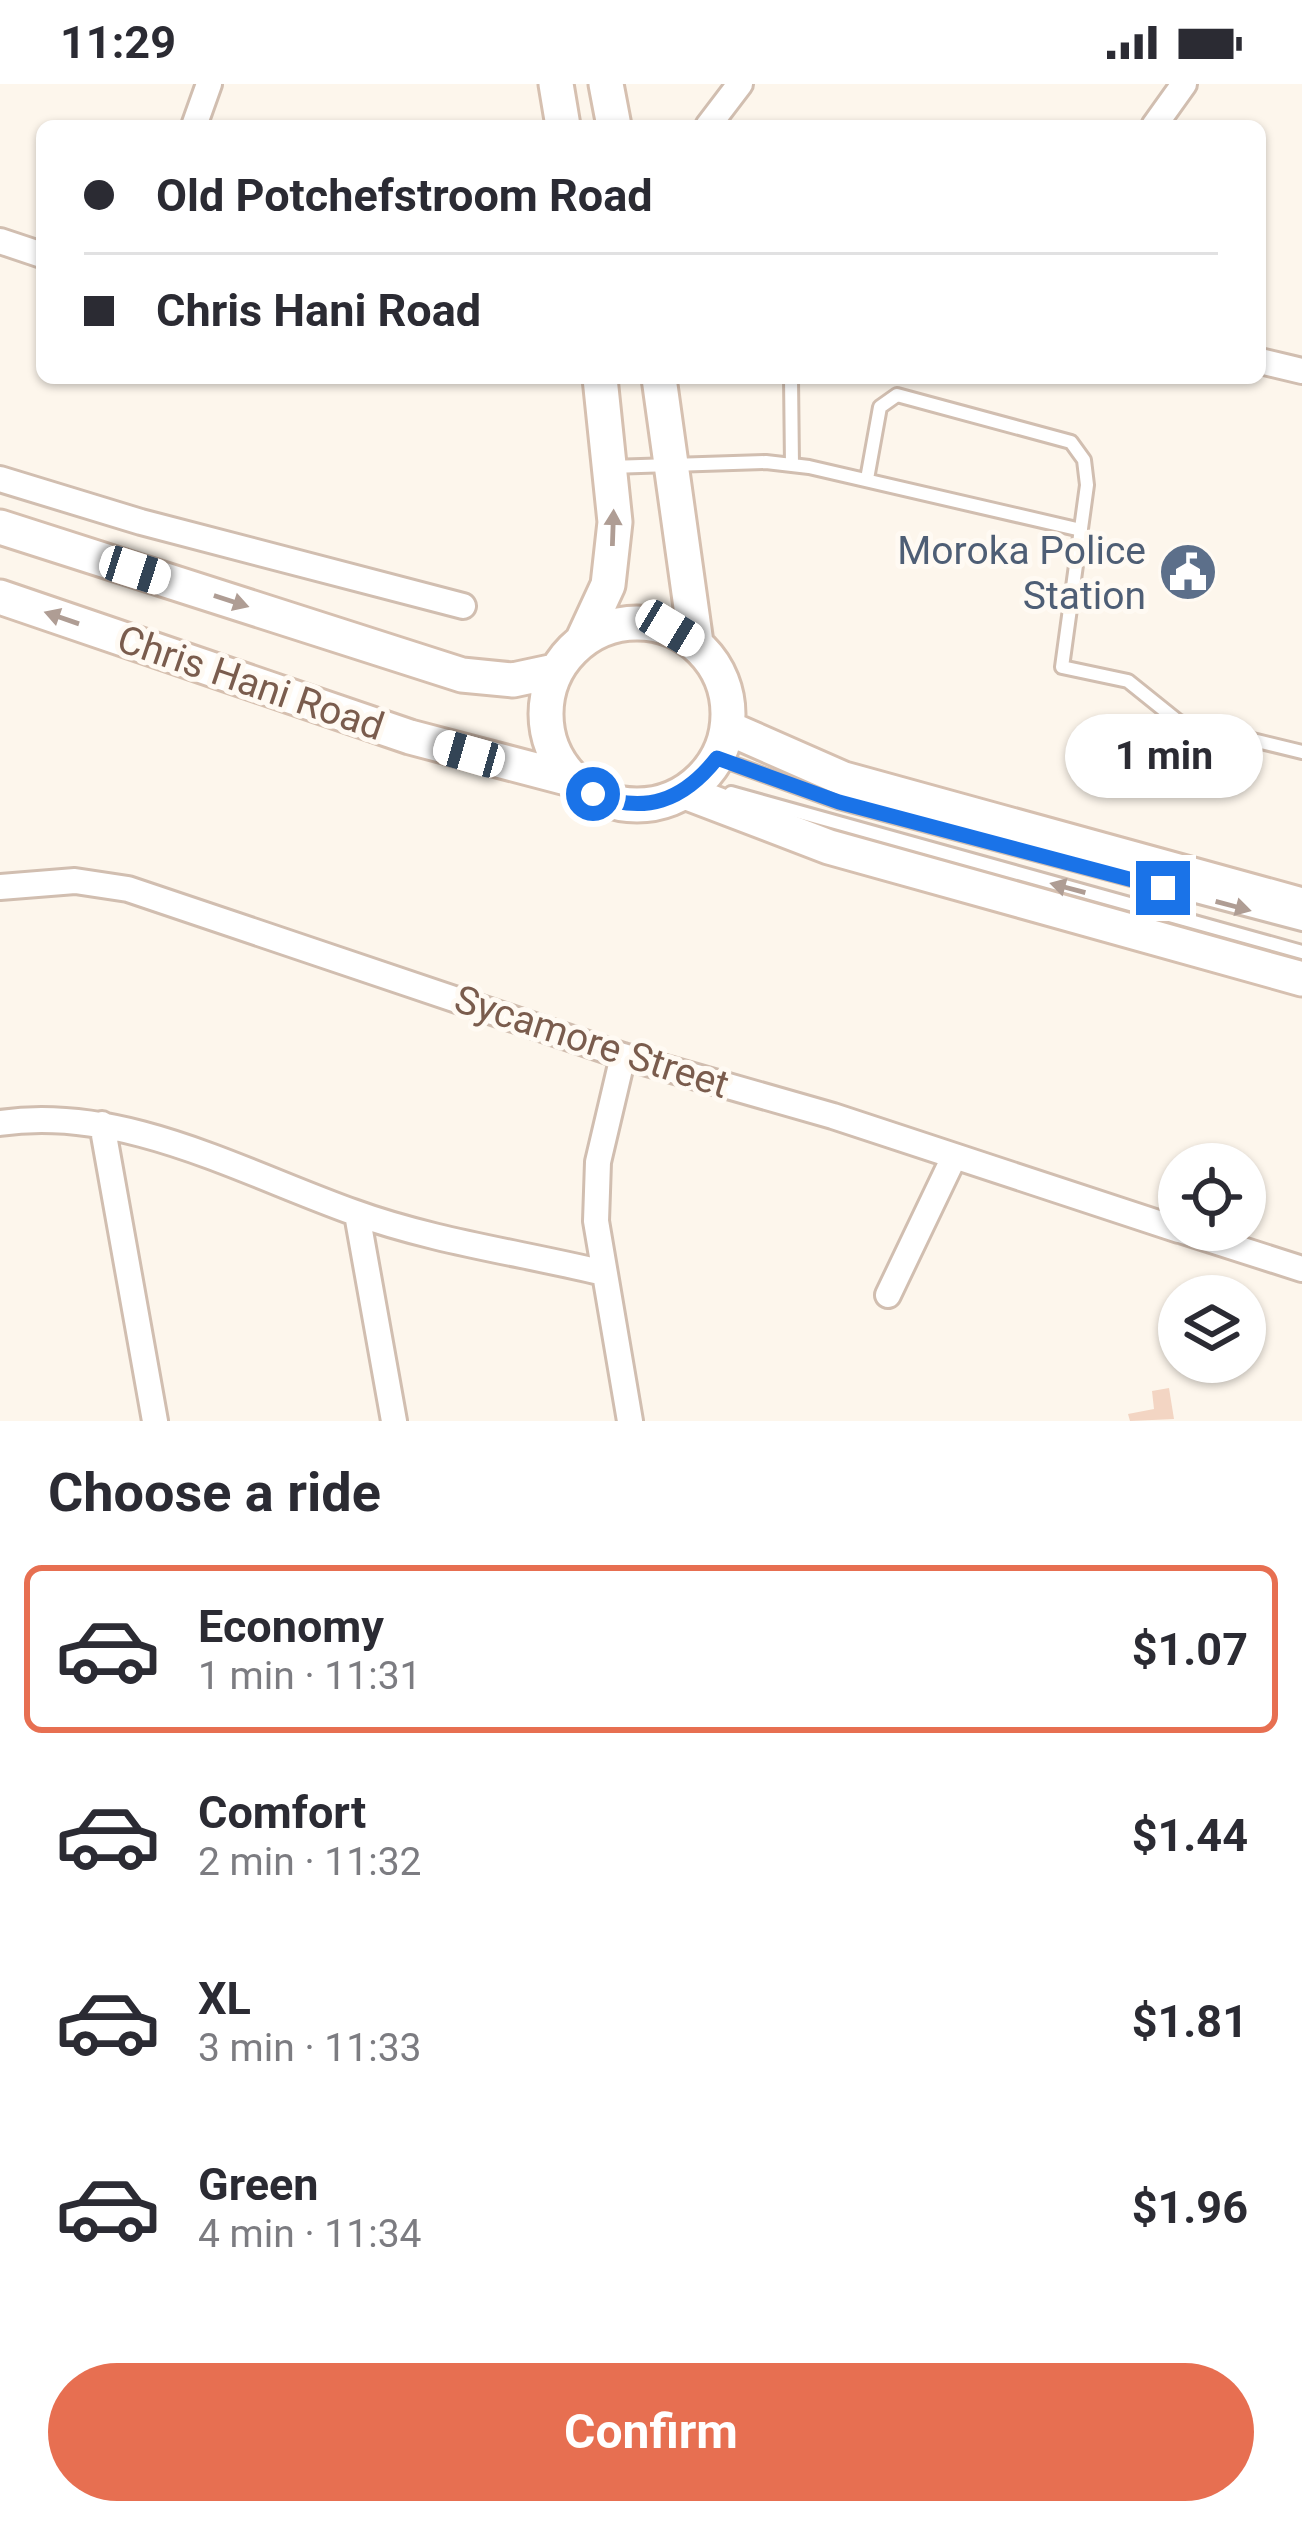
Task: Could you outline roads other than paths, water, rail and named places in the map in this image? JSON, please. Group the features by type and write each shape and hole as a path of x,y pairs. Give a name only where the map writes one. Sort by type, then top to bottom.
{"main road":[{"path":"556,84 562,120"},
{"path":"606,84 613,120"},
{"path":"601,384 615,522 608,585 583,639 556,671 546,700 547,729 556,757 574,780 616,803 813,841 1302,979"},
{"path":"659,384 696,643"},
{"name":"Chris Hani Road","path":"0,527 461,675 513,680 556,671"},
{"name":"Chris Hani Road","path":"0,597 410,736 574,780"},
{"path":"583,639 610,626 640,622 670,628 696,643 716,667 727,697 707,766"},
{"path":"707,766 813,841"},
{"path":"640,806 707,766 844,779 1302,905"}],"street":[{"path":"196,120 209,84"},
{"path":"713,120 740,84"},
{"path":"1158,120 1184,84"},
{"path":"0,242 36,253"},
{"path":"1266,362 1302,371"},
{"path":"0,479 141,522 463,606"},
{"name":"Sycamore Street","path":"0,887 74,881 128,889 623,1055 1158,1223"},
{"path":"623,1055 598,1162 596,1221 630,1421"},
{"path":"0,1123 102,1124 265,1176 357,1214 604,1273"},
{"path":"102,1124 155,1421"},
{"path":"888,1295 954,1157"},
{"path":"357,1214 394,1421"},
{"name":"Sycamore Street","path":"1246,1251 1302,1269"}],"lane":[{"path":"790,384 792,465"},
{"path":"867,479 880,407 898,395 1071,442 1086,472 1062,667 1128,681 1179,722 1302,752"},
{"path":"609,467 792,465 1081,530"},
{"path":"707,766 1302,924"},
{"path":"707,766 1302,952"}],"place":[{"name":"Moroka Police Station","path":"1188,572"}]}
